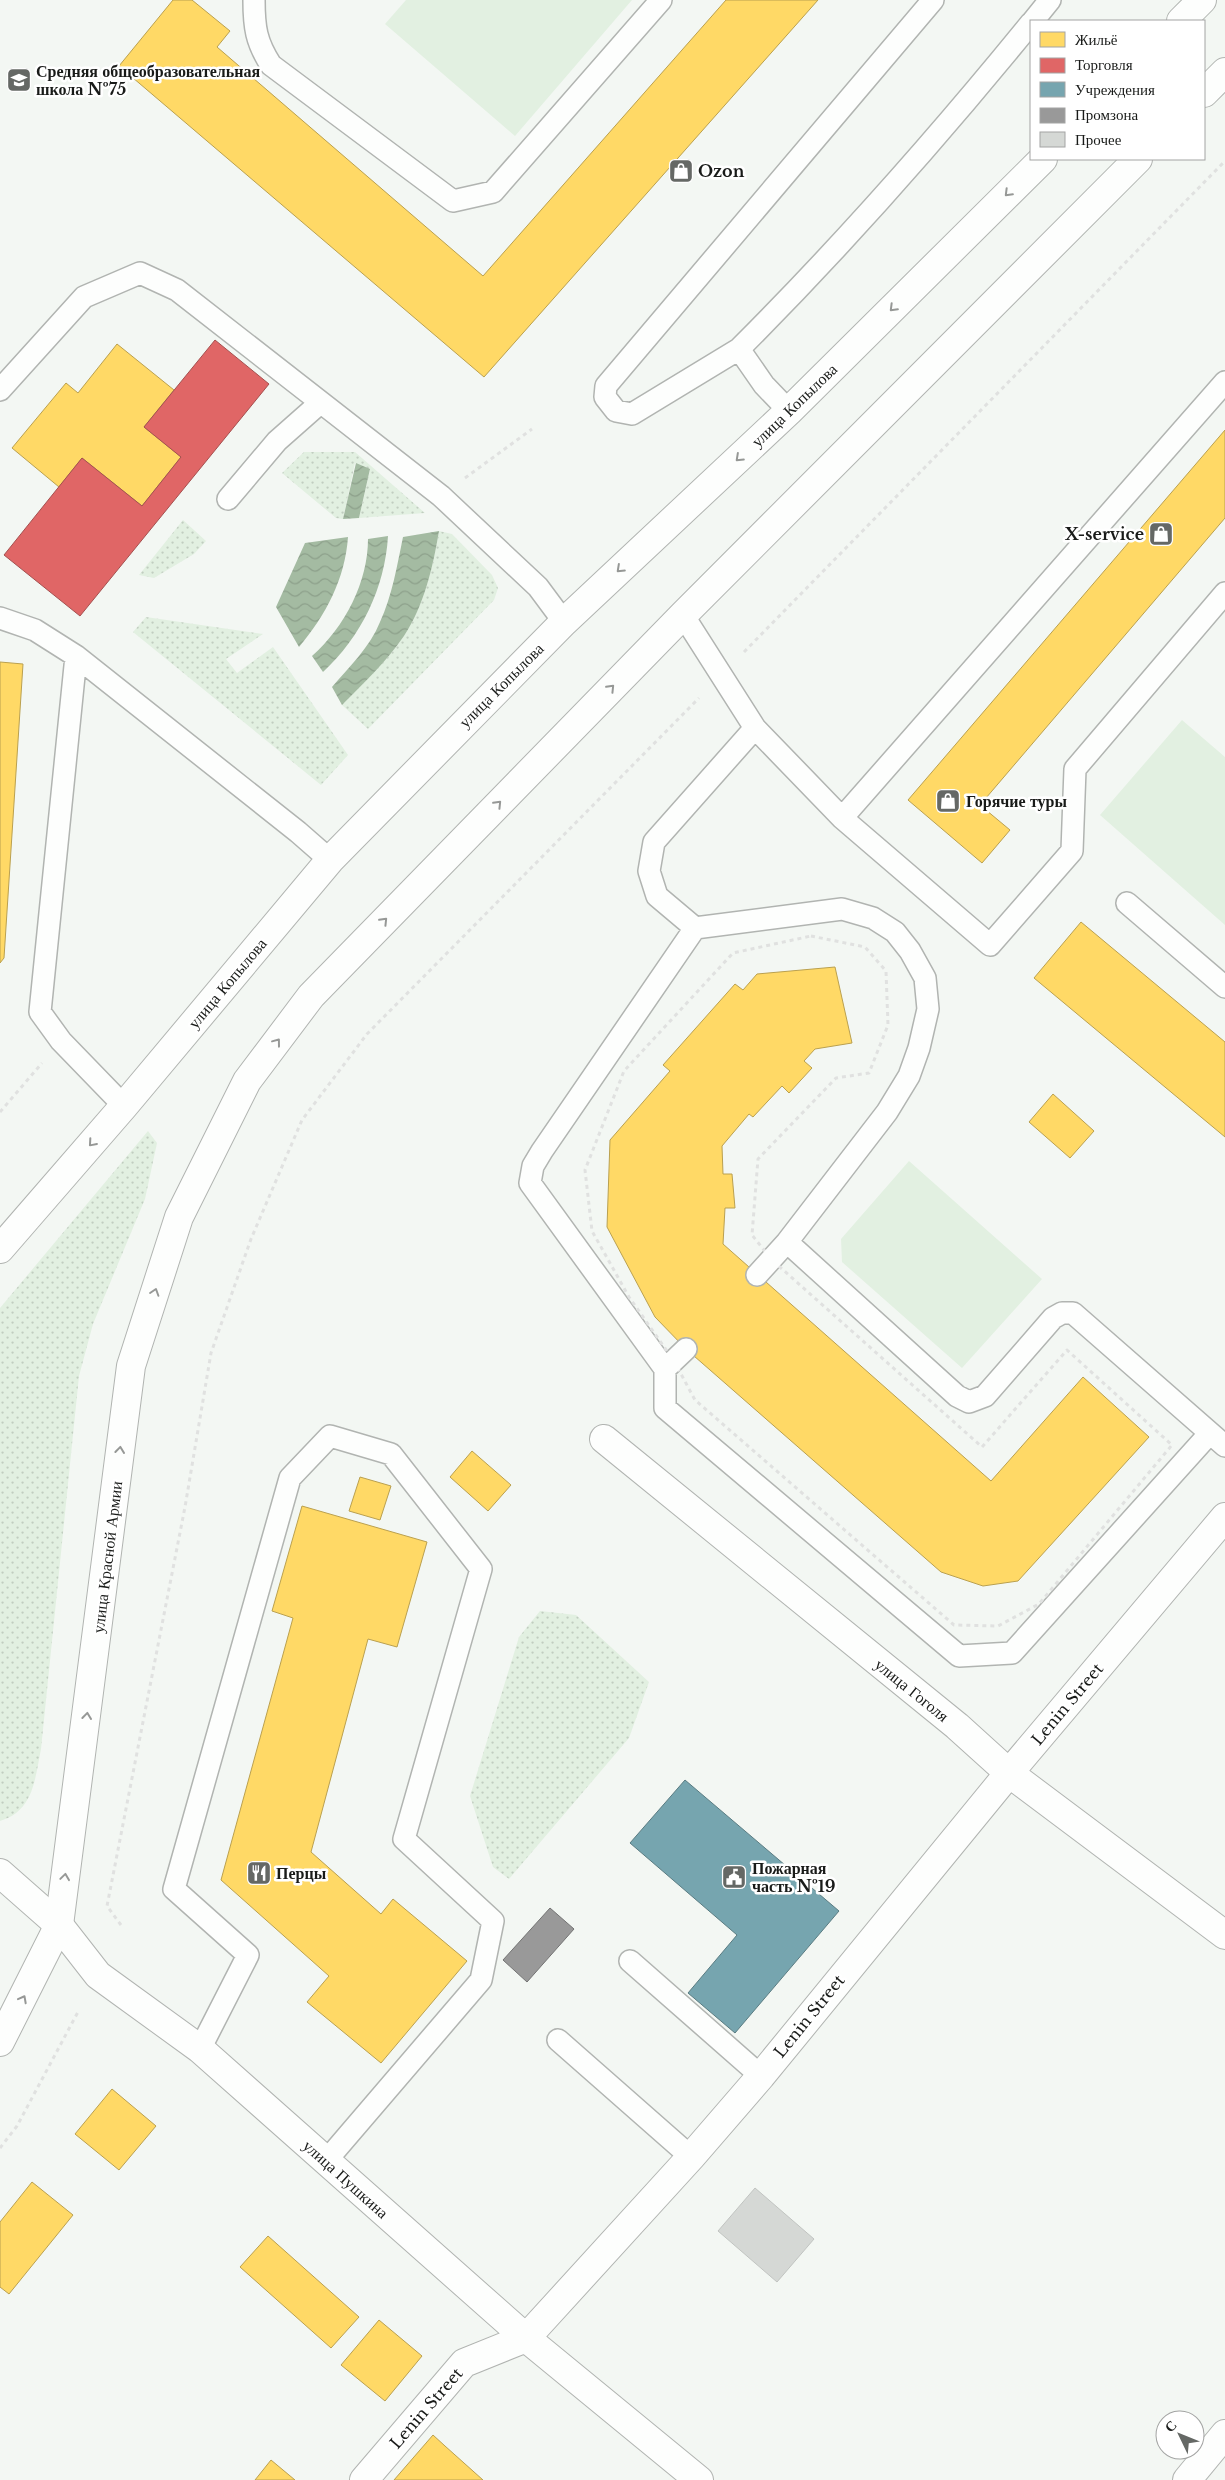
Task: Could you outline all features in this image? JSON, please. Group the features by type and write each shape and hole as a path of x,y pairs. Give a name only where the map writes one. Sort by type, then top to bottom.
{"main road":[{"path":"1182,20 1202,0"},
{"path":"1205,92 1225,72"},
{"name":"улица Копылова","path":"0,1249 124,1106 330,860 564,622 789,411 1041,160"},
{"path":"683,615 1137,160"},
{"name":"улица Красной Армии","path":"0,2042 59,1925 131,1366 179,1218 247,1081 311,996 683,615"},
{"name":"улица Гоголя","path":"604,1439 957,1726 1009,1773 1225,1935"},
{"name":"Lenin Street","path":"364,2480 464,2363 526,2338 691,2157 761,2076 1009,1773 1225,1517"},
{"name":"улица Пушкина","path":"0,1873 59,1925 98,1975 200,2049 526,2338 699,2480"},
{"path":"1187,2480 1225,2434"}],"lane":[{"path":"254,0 254,21 258,45 271,65 452,201 493,192 661,0"},
{"path":"932,0 606,386 605,397 616,411 632,414 739,349 795,293 953,119 1030,24"},
{"path":"1034,20 1050,0"},
{"path":"0,390 84,297 140,273 177,290 441,496 538,587 564,622"},
{"path":"739,349 764,385 789,411"},
{"path":"842,818 1225,382"},
{"path":"228,499 277,441 320,403"},
{"path":"683,615 755,728 842,818 990,945 1072,851 1075,769 1225,593"},
{"path":"0,618 35,630 76,656 298,832 330,860"},
{"path":"76,656 40,1012 61,1041 124,1106"},
{"path":"755,728 654,842 649,870 657,896 694,928 842,909 874,918 894,932 910,951 925,978 928,1009 919,1048 909,1076 887,1112 787,1242 757,1275"},
{"path":"1127,903 1225,987"},
{"path":"694,928 542,1151 533,1166 530,1183 665,1369 665,1408 959,1656 1012,1653 1218,1439 1073,1313 1062,1313 1053,1318 985,1396 969,1402 957,1396 787,1242"},
{"path":"665,1369 686,1349"},
{"path":"200,2049 248,1956 174,1889 290,1478 330,1436 391,1454 482,1569 404,1839 493,1921 481,1980 326,2161"},
{"path":"630,1961 761,2076"},
{"path":"558,2040 691,2157"}],"path":[{"path":"121,1925 107,1906 185,1507 211,1353 251,1239 302,1120 367,1034 1225,161"},
{"path":"472,474 532,430"},
{"path":"0,1112 61,1041"},
{"path":"0,2148 17,2126 79,2010"}],"shaded area":[{"path":"406,0 632,0 515,136 385,24"},
{"path":"304,452 355,452 425,513 359,518 370,470 355,463 343,519 336,518 282,473"},
{"path":"183,520 206,541 194,554 154,578 139,575"},
{"path":"439,531 452,534 492,575 498,588 494,600 368,729 342,705 390,655 411,624 427,585"},
{"path":"146,617 263,634 226,659 237,673 273,647 348,755 321,785 133,632"},
{"path":"1182,720 1225,757 1225,925 1100,815"},
{"path":"148,1131 157,1143 145,1199 93,1324 79,1376 41,1749 37,1771 31,1792 20,1810 0,1821 0,1308"},
{"path":"909,1161 1042,1279 962,1368 842,1262 841,1239"},
{"path":"540,1611 576,1615 649,1682 629,1738 509,1879 493,1867 470,1796 519,1637"}],"water":[{"path":"356,463 370,469 359,518 343,519"},
{"path":"439,531 427,586 411,624 390,655 342,705 332,687 359,656 376,631 391,591 403,537"},
{"path":"388,536 382,574 369,610 349,643 323,672 312,656 335,632 352,603 364,571 368,539"},
{"path":"348,537 343,567 332,596 318,622 299,647 276,607 305,543"}],"building: Жильё":[{"path":"173,0 192,0 230,31 217,47 483,276 726,0 818,0 484,377 119,66"},
{"path":"117,344 174,390 144,427 181,457 142,506 82,458 59,487 12,448 66,383 78,393"},
{"path":"1225,430 1225,518 980,805 1010,830 982,863 908,800"},
{"path":"0,662 23,664 4,958 0,963"},
{"path":"1081,922 1225,1042 1225,1137 1034,978"},
{"path":"835,967 852,1043 815,1049 804,1061 812,1068 789,1093 782,1086 753,1117 749,1114 722,1146 723,1174 732,1174 735,1208 725,1208 723,1244 991,1481 1083,1377 1149,1437 1018,1581 983,1586 941,1572 686,1349 655,1317 607,1227 610,1140 670,1071 663,1065 735,984 743,990 757,974"},
{"path":"1053,1094 1094,1131 1070,1158 1029,1122"},
{"path":"472,1451 511,1485 488,1511 450,1477"},
{"path":"360,1477 391,1486 380,1520 349,1511"},
{"path":"302,1506 427,1542 397,1647 368,1639 311,1852 381,1914 393,1899 467,1961 381,2063 307,2002 329,1976 221,1880 293,1618 272,1611"},
{"path":"112,2089 156,2126 119,2170 75,2134"},
{"path":"32,2182 73,2215 9,2294 0,2287 0,2222"},
{"path":"268,2236 359,2317 331,2348 240,2267"},
{"path":"379,2320 422,2356 385,2401 341,2365"},
{"path":"433,2435 445,2446 483,2480 394,2480"},
{"path":"271,2460 295,2480 255,2480"}],"building: Торговля":[{"path":"215,340 269,384 80,616 4,555 82,458 142,506 181,457 144,427"}],"building: Учреждения":[{"name":"Пожарная часть №19","path":"685,1780 839,1911 735,2033 688,1993 737,1935 630,1843"}],"building: Промзона":[{"path":"550,1908 574,1929 527,1982 503,1960"}],"building: Прочее":[{"path":"755,2188 814,2239 777,2282 718,2231"}],"place":[{"name":"Средняя общеобразовательная школа №75","path":"19,80"},
{"name":"Ozon","path":"681,171"},
{"name":"X-service","path":"1161,534"},
{"name":"Горячие туры","path":"948,801"},
{"name":"Перцы","path":"259,1873"},
{"name":"Пожарная часть №19","path":"734,1877"}]}
